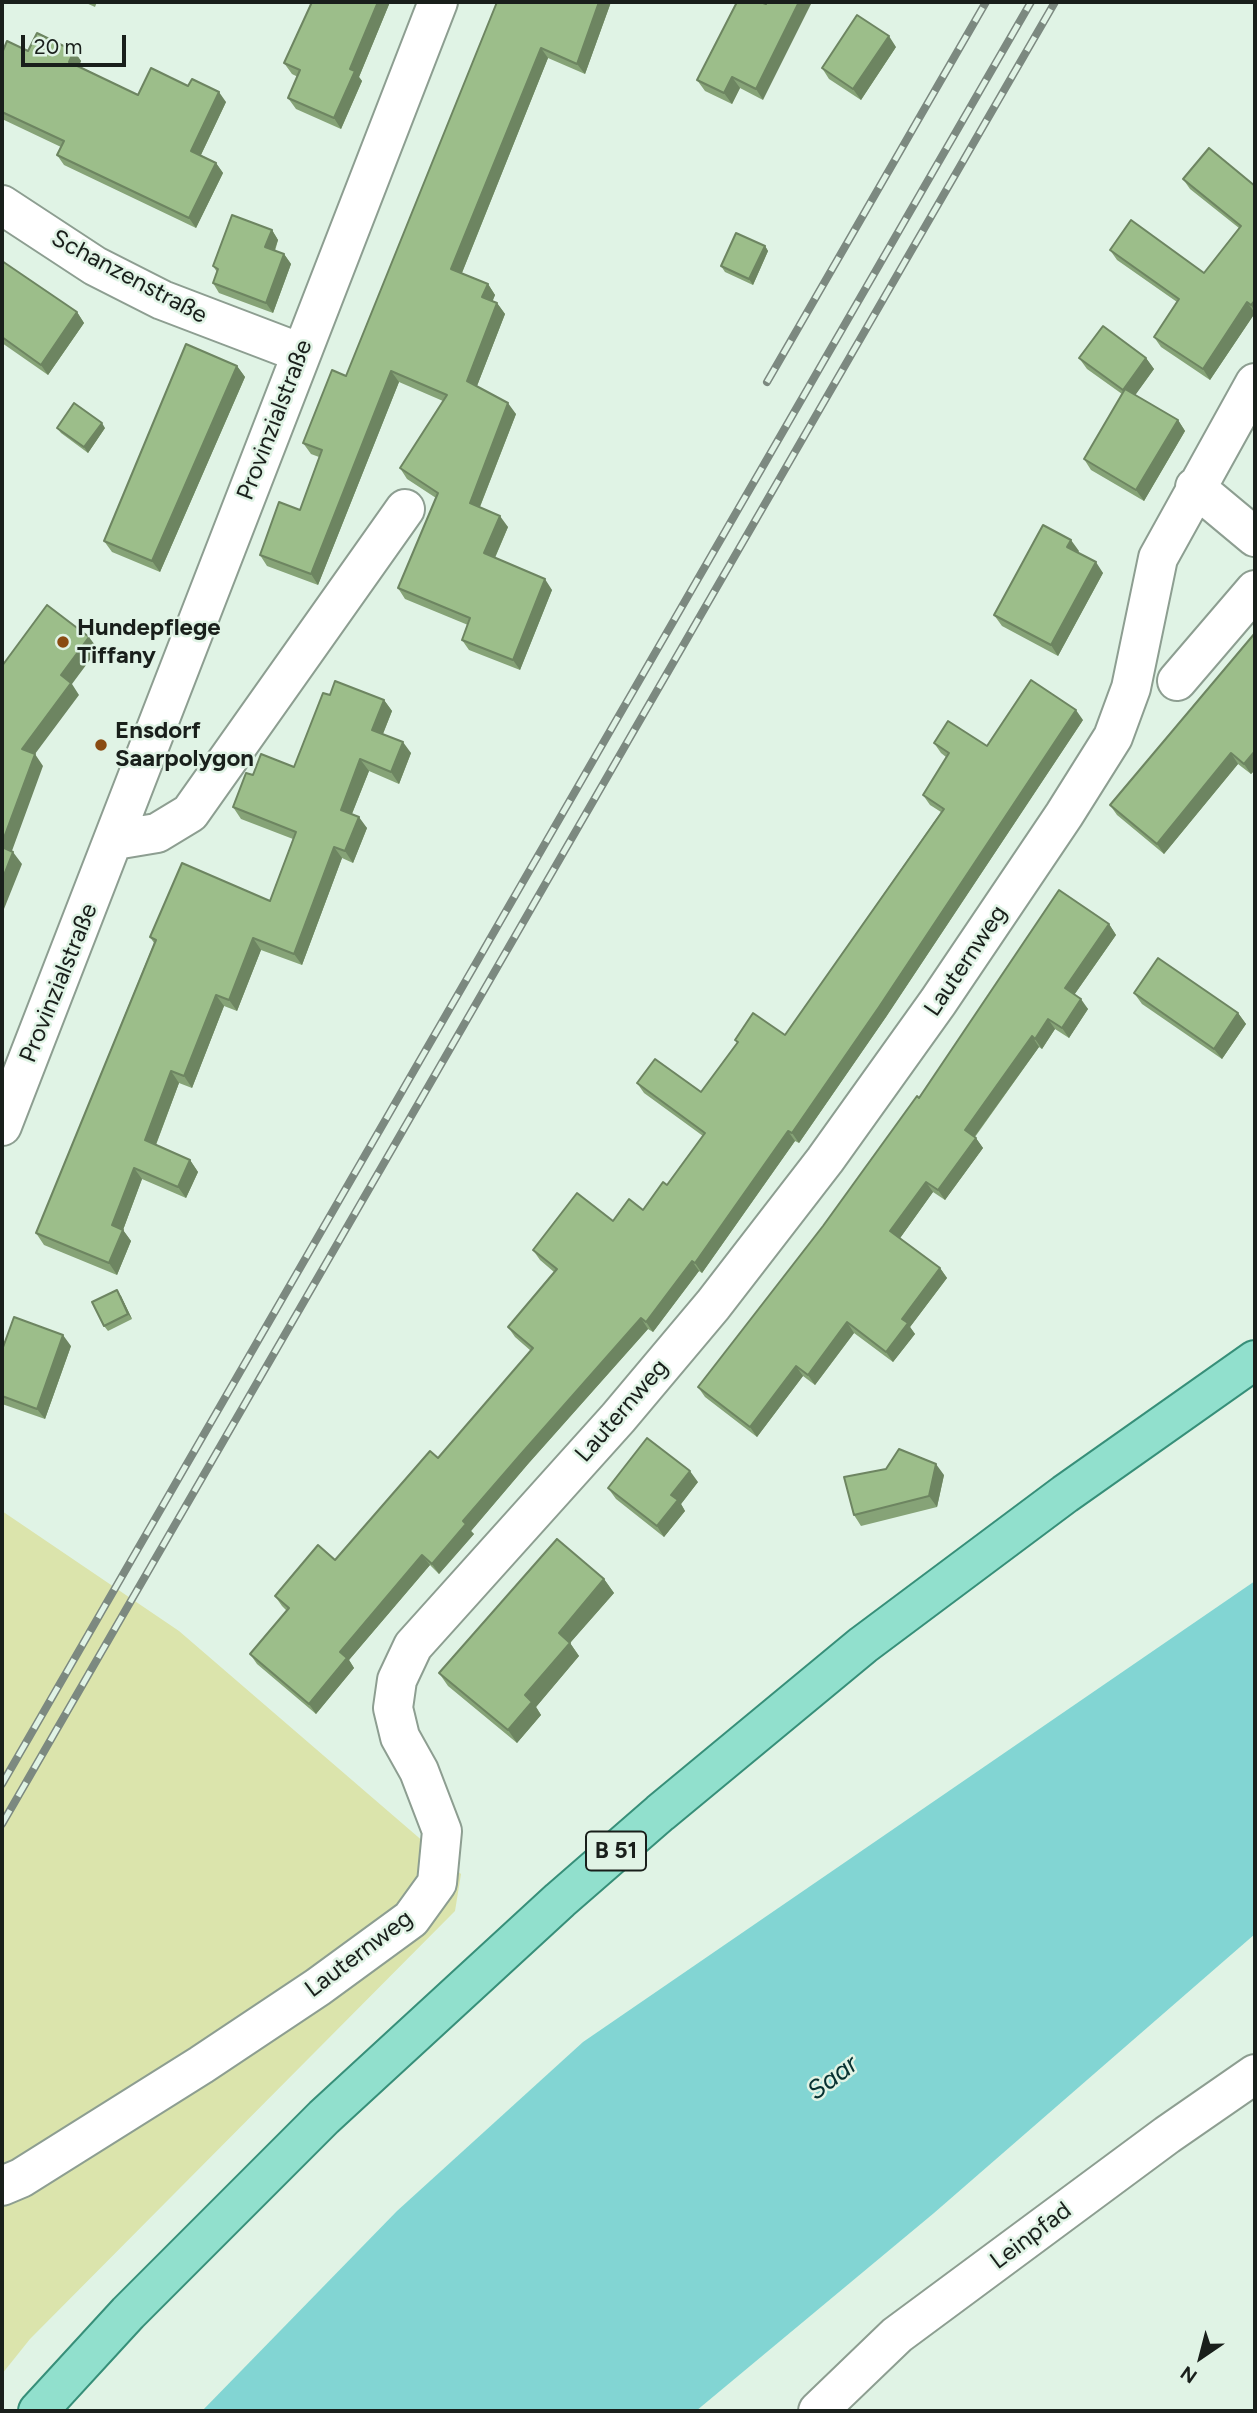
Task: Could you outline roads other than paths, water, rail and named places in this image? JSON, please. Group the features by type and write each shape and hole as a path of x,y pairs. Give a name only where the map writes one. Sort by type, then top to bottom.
{"main road":[{"name":"B 51","path":"38,2411 128,2313 324,2117 650,1821 863,1645 1065,1494 1255,1360"}],"street":[{"name":"Provinzialstraße","path":"2,1126 438,2"},
{"name":"Schanzenstraße","path":"2,205 95,266 162,300 301,353"},
{"name":"Lauternweg","path":"2,2186 21,2178 190,2072 317,1987 411,1919 437,1883 442,1831 419,1771 400,1737 393,1708 397,1680 413,1646 618,1418 713,1305 825,1160 1013,892 1113,737 1130,688 1158,558 1255,383"},
{"path":"1195,487 1255,537"},
{"path":"115,840 157,833 190,813 405,509"},
{"path":"1177,681 1255,590"},
{"name":"Leinpfad","path":"818,2411 897,2335 1167,2134 1255,2074"}],"water":[{"name":"Saar","path":"1255,1581 1255,1934 934,2213 696,2411 202,2411 397,2211 583,2042"}],"railway":[{"path":"767,382 986,2"},
{"path":"2,1784 1031,2"},
{"path":"2,1824 1055,2"}],"place":[{"name":"Hundepflege Tiffany","path":"63,642"},
{"name":"Ensdorf Saarpolygon","path":"101,745"}]}
